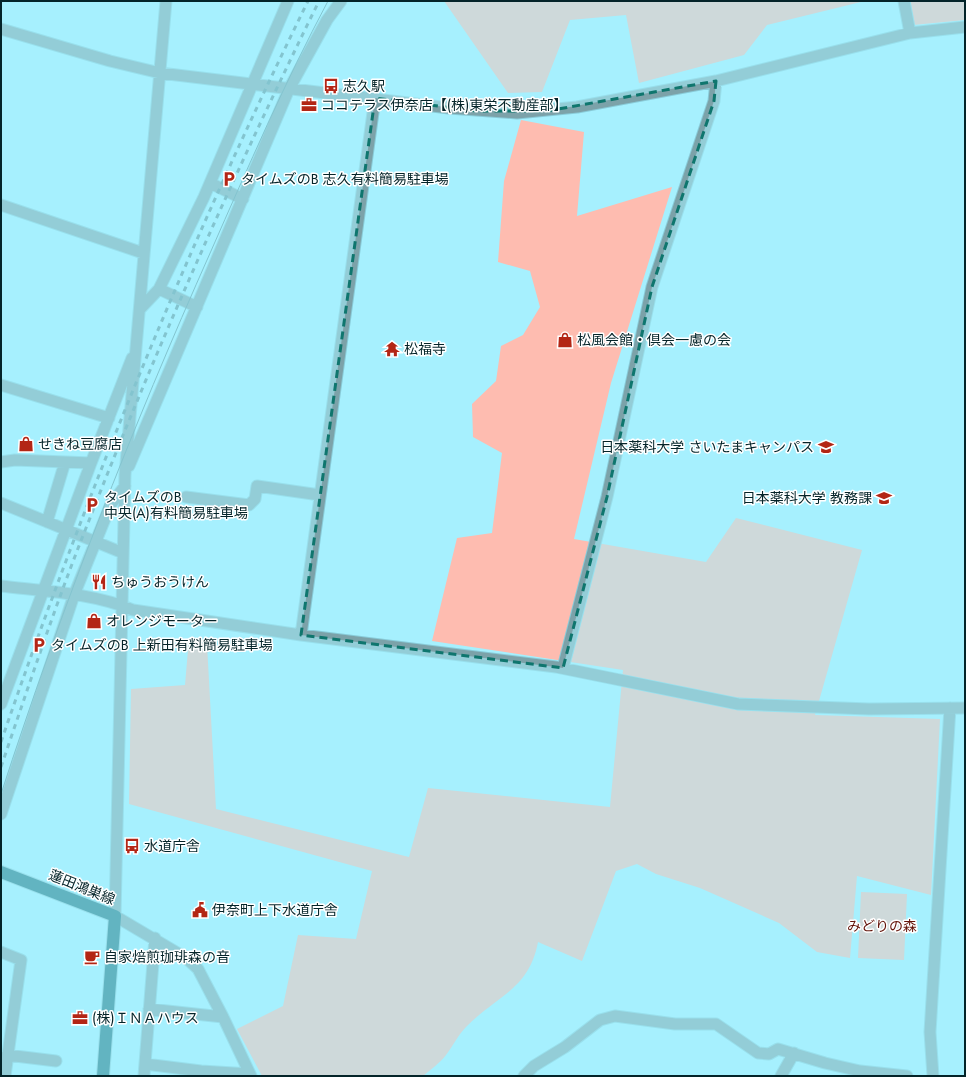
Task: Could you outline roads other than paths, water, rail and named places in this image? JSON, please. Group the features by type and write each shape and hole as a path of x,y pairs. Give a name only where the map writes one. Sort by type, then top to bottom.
{"main road":[{"name":"蓮田鴻巣線","path":"1,872 115,916 103,1076"}],"street":[{"path":"145,1064 201,1073 250,1075 224,1017 198,969 186,958 156,938 115,916 125,480 137,348 143,253 166,1"},
{"path":"140,310 159,289 210,183 288,1"},
{"path":"1,814 74,595 95,542 111,504 125,480 289,88 327,20 341,1"},
{"path":"904,1 910,32"},
{"path":"1,29 110,61 160,73 375,98 477,112 547,111 577,107 716,81 910,32 965,27"},
{"path":"563,668 607,497 652,287 714,101 716,81"},
{"path":"301,635 375,98"},
{"path":"210,183 243,199"},
{"path":"1,205 143,253"},
{"path":"159,289 197,307"},
{"path":"1,704 108,418 137,348"},
{"path":"1,385 108,418"},
{"path":"1,462 15,460 91,463"},
{"path":"47,522 65,462"},
{"path":"186,497 249,505 255,499 257,486 320,495"},
{"path":"1,503 123,553"},
{"path":"1,586 74,595 121,605 133,610 301,635 563,668 738,704 869,709 965,708"},
{"path":"932,1076 930,1032 950,708"},
{"path":"144,1076 156,938"},
{"path":"1,952 21,960 4,1076"},
{"path":"149,1009 224,1017"},
{"path":"524,1076 534,1066 565,1047 600,1020 615,1016 675,1024 716,1024 758,1053 769,1054 778,1049 825,1063 860,1071 907,1076"},
{"path":"781,1076 794,1053"},
{"path":"8,1055 56,1061"}],"tram line":[{"path":"1,794 73,588 153,384 267,125 328,1"}],"railway":[{"path":"1,742 69,553 143,366 222,182 308,1"},
{"path":"1,767 76,553 141,391 227,195 319,1"}],"place":[{"name":"志久駅","path":"331,86"},
{"name":"ココテラス伊奈店【(株)東栄不動産部】","path":"309,105"},
{"name":"タイムズのB 志久有料簡易駐車場","path":"229,179"},
{"name":"松風会館・倶会一慮の会","path":"565,340"},
{"name":"松福寺","path":"392,349"},
{"name":"せきね豆腐店","path":"26,444"},
{"name":"日本薬科大学 さいたまキャンパス","path":"826,447"},
{"name":"日本薬科大学 教務課","path":"884,498"},
{"name":"タイムズのB 中央(A)有料簡易駐車場","path":"92,505"},
{"name":"ちゅうおうけん","path":"99,582"},
{"name":"オレンジモーター","path":"94,621"},
{"name":"タイムズのB 上新田有料簡易駐車場","path":"39,645"},
{"name":"水道庁舎","path":"132,846"},
{"name":"伊奈町上下水道庁舎","path":"200,910"},
{"name":"自家焙煎珈琲森の音","path":"92,957"},
{"name":"(株)ＩＮＡハウス","path":"80,1018"}],"park label":[{"name":"みどりの森","path":"882,926"}]}
